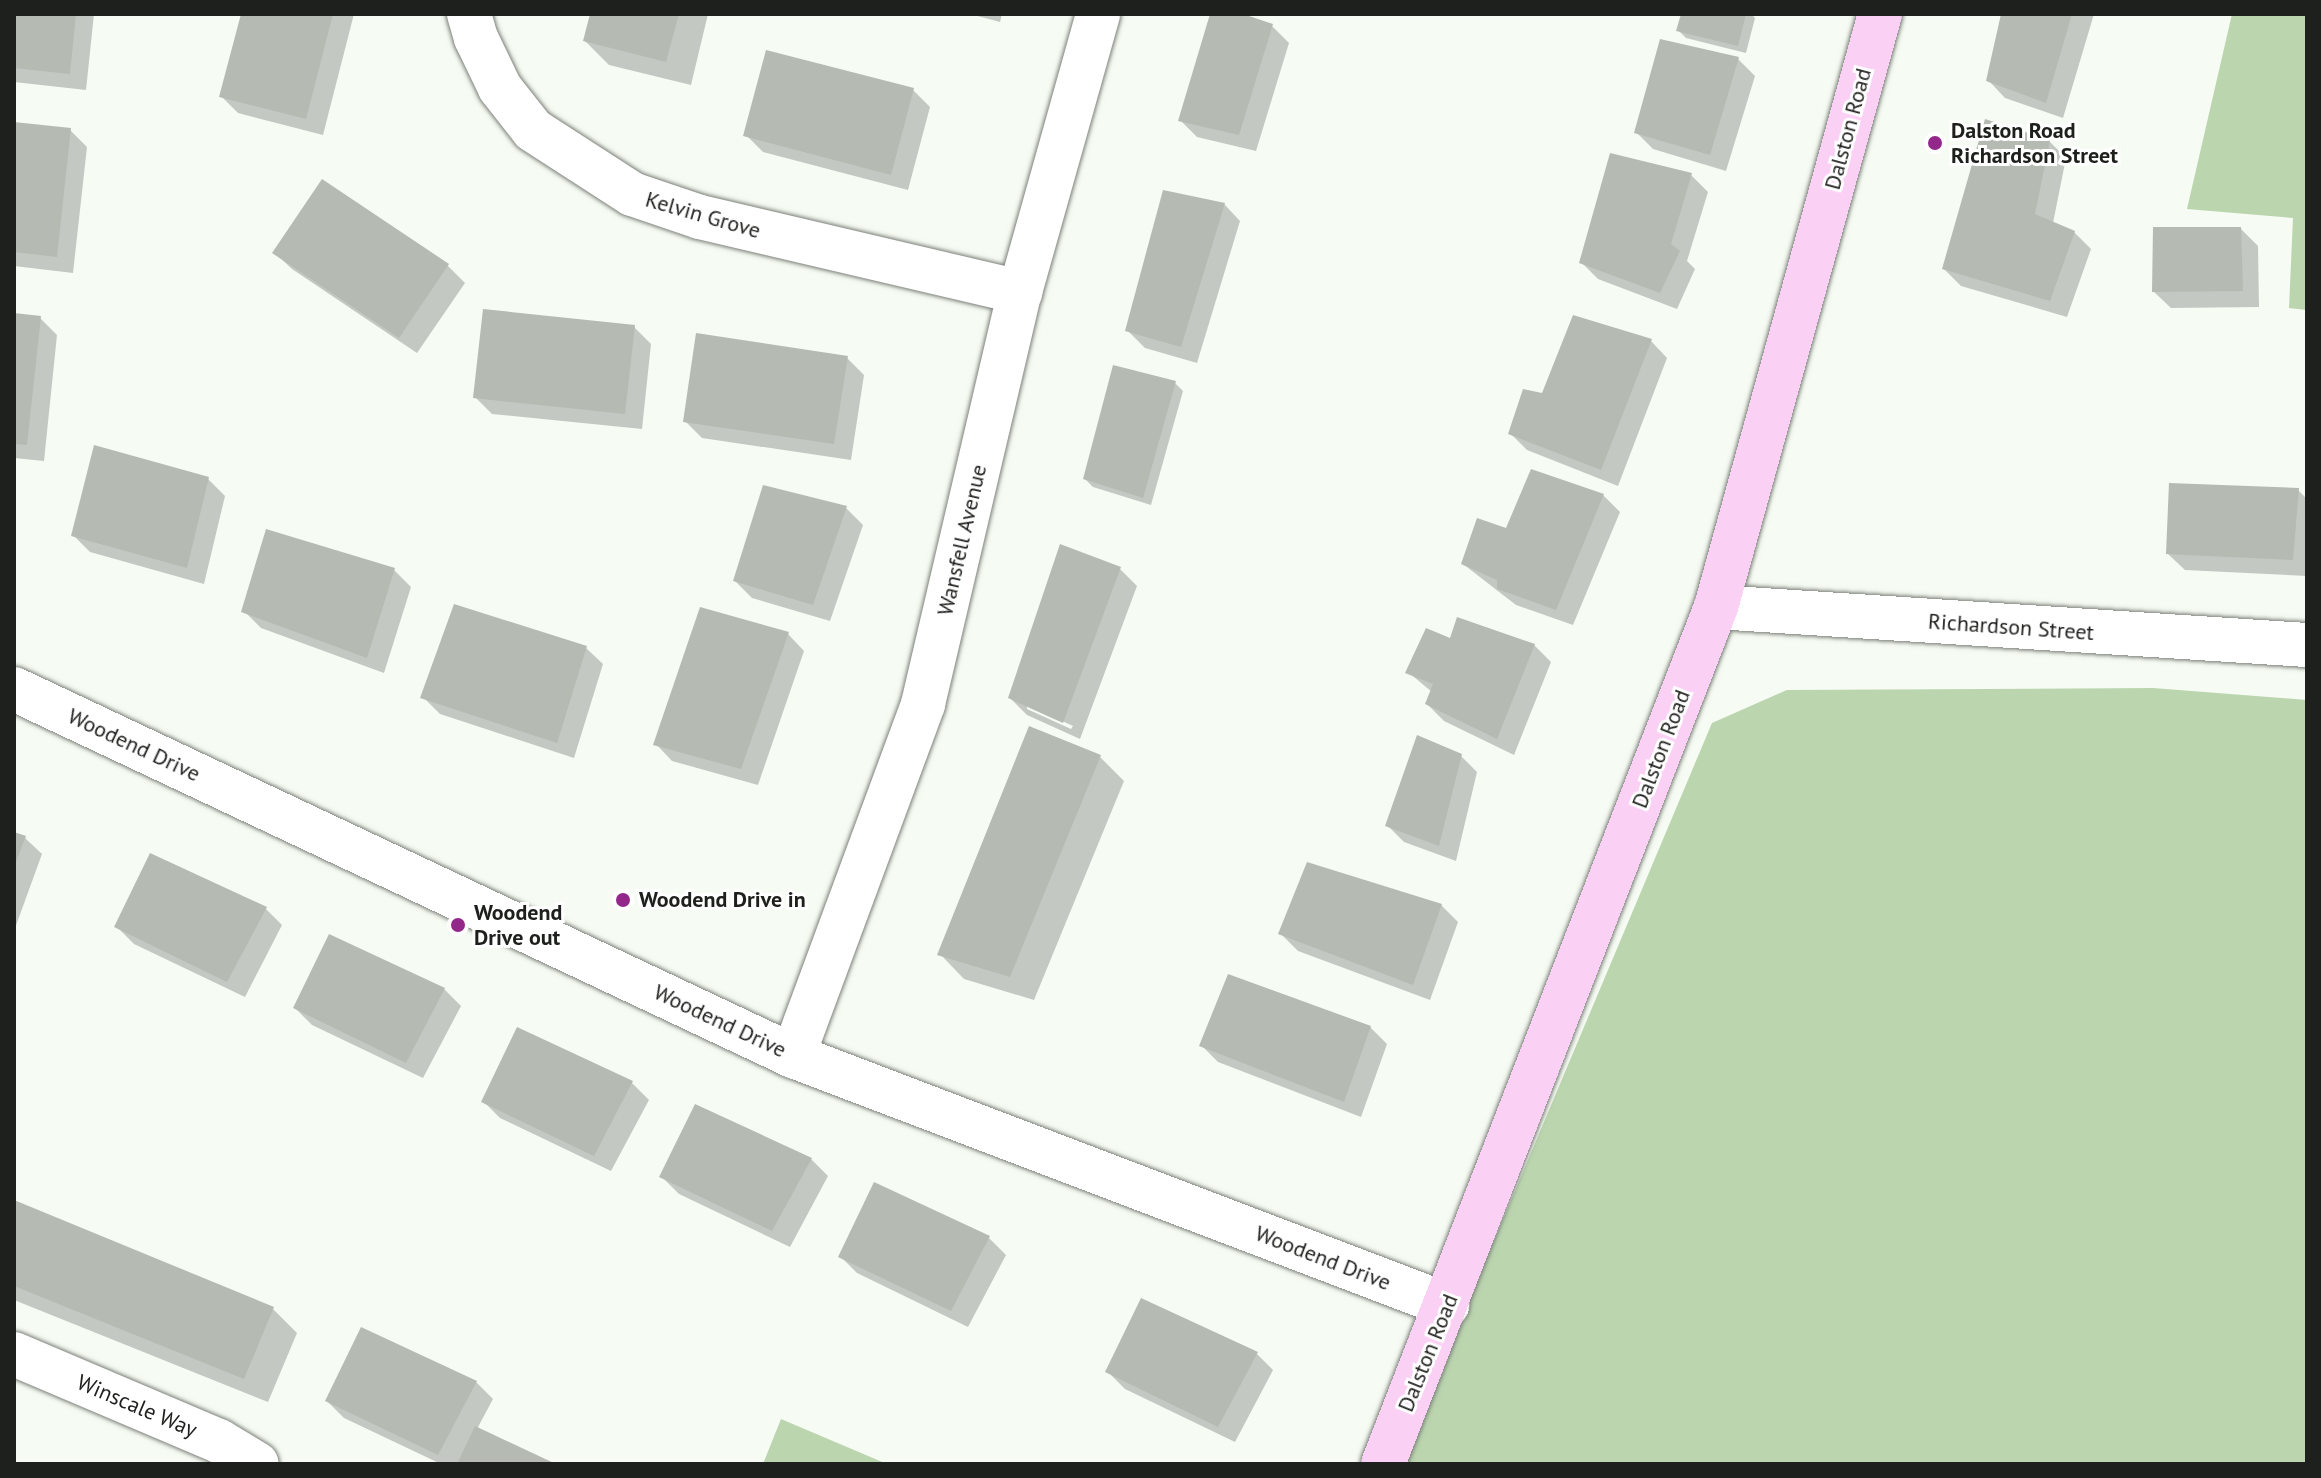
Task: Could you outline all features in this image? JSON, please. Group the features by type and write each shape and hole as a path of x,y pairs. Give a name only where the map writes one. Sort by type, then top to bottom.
{"main road":[{"name":"Dalston Road","path":"1383,1464 1716,607 1880,14"}],"street":[{"name":"Kelvin Grove","path":"469,14 476,38 500,88 533,130 632,194 700,217 1020,292"},
{"name":"Wansfell Avenue","path":"793,1056 923,704 1020,292 1098,14"},
{"name":"Richardson Street","path":"1716,607 2307,645"},
{"name":"Woodend Drive","path":"14,689 793,1056 1447,1305"},
{"name":"Winscale Way","path":"14,1354 219,1441 257,1464"}],"green space":[{"path":"2232,14 2307,14 2307,310 2289,308 2293,218 2187,209"},
{"path":"2153,688 2307,700 2307,1464 1400,1464 1712,723 1787,690"},
{"path":"781,1419 887,1464 763,1464"}],"building":[{"path":"14,14 76,14 70,74 14,68"},
{"path":"241,14 333,14 306,119 219,97"},
{"path":"590,14 679,14 666,62 583,41"},
{"path":"1210,14 1243,14 1273,24 1239,135 1178,121"},
{"path":"1681,14 1746,14 1738,46 1676,31"},
{"path":"2001,14 2072,14 2046,103 1986,81"},
{"path":"1660,39 1739,57 1710,155 1634,133"},
{"path":"766,50 914,88 891,175 743,136"},
{"path":"1985,119 2050,140 2035,214 2075,231 2050,301 1942,269"},
{"path":"14,122 71,128 57,257 14,252"},
{"path":"1610,153 1692,173 1671,244 1680,251 1660,293 1579,263"},
{"path":"322,179 449,264 399,338 272,253"},
{"path":"1163,190 1225,203 1181,347 1125,331"},
{"path":"2153,227 2241,227 2243,291 2152,292"},
{"path":"483,309 635,325 625,414 473,398"},
{"path":"14,313 41,316 27,445 14,444"},
{"path":"1573,315 1652,339 1601,470 1508,434 1523,389 1542,393"},
{"path":"696,333 848,356 834,444 683,422"},
{"path":"1113,365 1176,381 1143,498 1083,479"},
{"path":"94,445 209,477 187,568 71,536"},
{"path":"1531,469 1604,494 1556,610 1497,589 1497,580 1461,564 1477,518 1506,528"},
{"path":"2169,483 2299,488 2293,560 2166,554"},
{"path":"763,485 847,506 813,605 733,581"},
{"path":"266,529 395,568 367,658 241,612"},
{"path":"1060,544 1121,567 1063,723 1008,698"},
{"path":"454,604 587,646 557,743 420,698"},
{"path":"700,607 789,632 741,769 653,745"},
{"path":"1457,617 1535,644 1497,739 1425,704 1433,684 1405,673 1426,628 1450,638"},
{"path":"1029,726 1101,755 1010,977 937,955"},
{"path":"1417,735 1462,754 1439,846 1385,826"},
{"path":"14,832 26,836 14,867"},
{"path":"150,853 267,907 227,982 114,927"},
{"path":"1307,862 1442,904 1413,985 1278,934"},
{"path":"329,934 445,988 406,1063 293,1008"},
{"path":"1228,974 1371,1026 1344,1102 1199,1046"},
{"path":"517,1027 633,1081 594,1156 481,1102"},
{"path":"695,1104 812,1158 772,1231 659,1177"},
{"path":"874,1182 990,1236 951,1311 838,1257"},
{"path":"14,1200 274,1307 244,1379 14,1286"},
{"path":"1141,1298 1258,1352 1218,1427 1105,1372"},
{"path":"361,1327 477,1381 438,1455 325,1401"},
{"path":"475,1426 556,1464 457,1464"}],"place":[{"name":"Dalston Road Richardson Street","path":"1935,143"},
{"name":"Woodend Drive in","path":"623,900"},
{"name":"Woodend Drive out","path":"458,925"}]}
